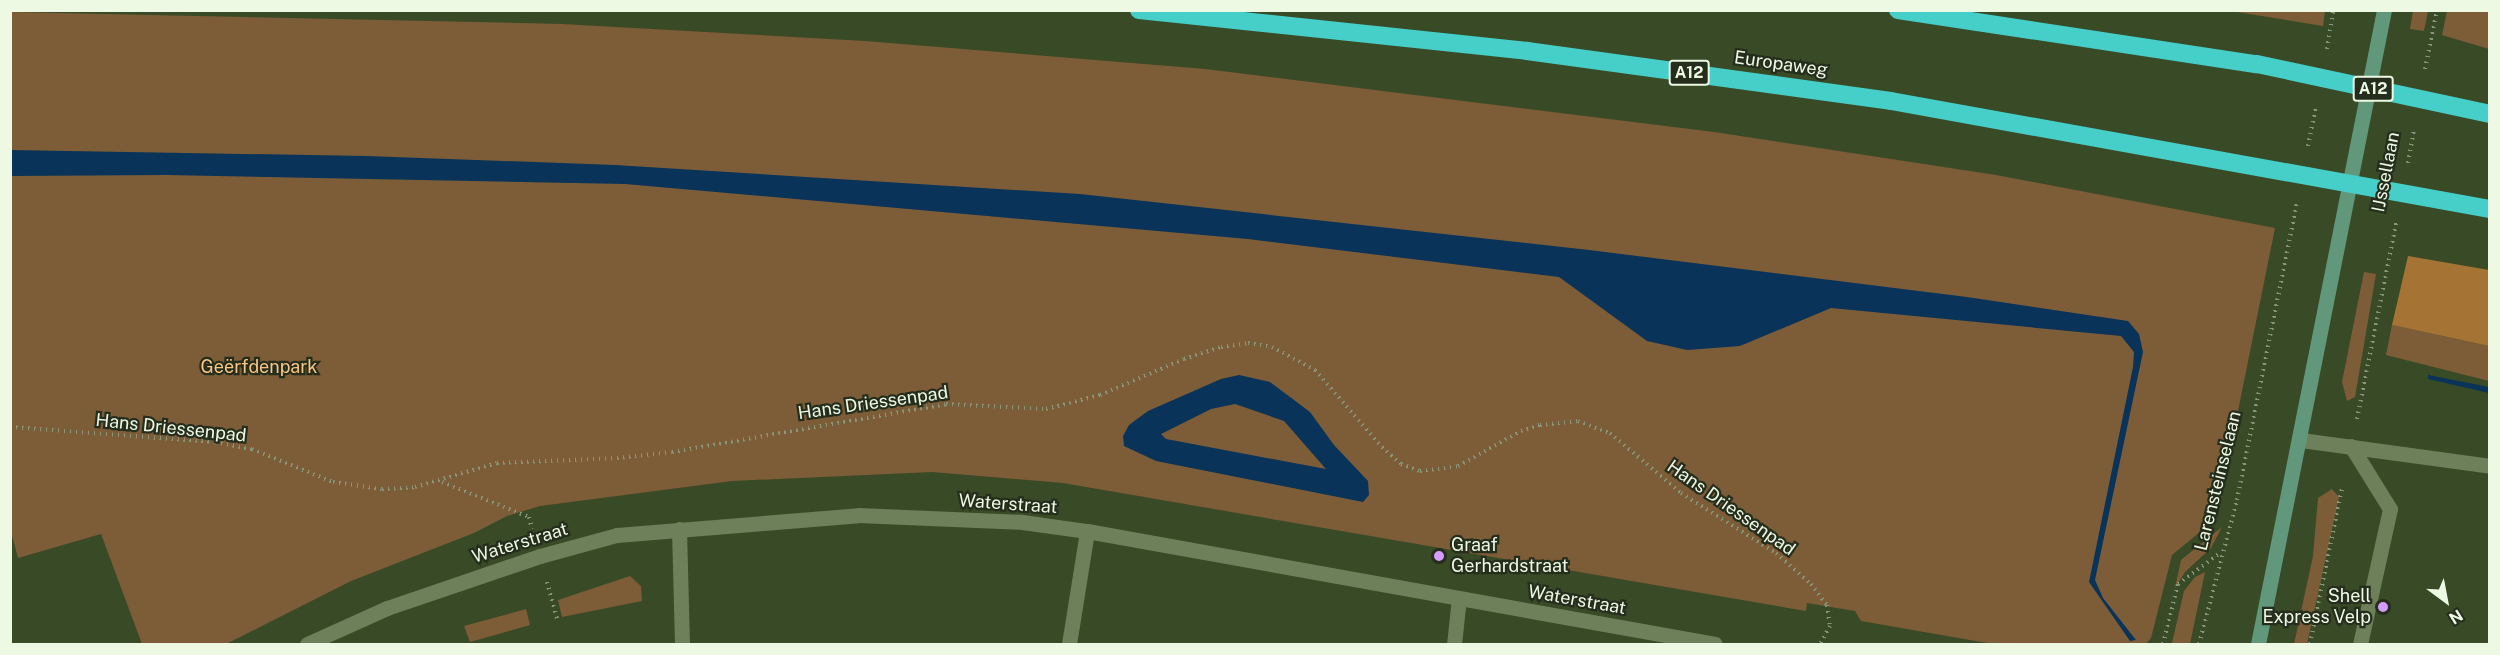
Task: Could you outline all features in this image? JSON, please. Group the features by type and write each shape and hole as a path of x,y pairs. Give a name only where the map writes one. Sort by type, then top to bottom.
{"highway":[{"name":"Europaweg","path":"1139,10 1527,51 1868,98 2490,209"},
{"name":"A12","path":"1898,10 2257,64 2489,114"}],"main road":[{"name":"IJssellaan","path":"2301,440 2384,10"},
{"path":"2258,645 2301,440"}],"street":[{"path":"2301,440 2490,466"},
{"path":"2351,446 2390,509 2360,645"},
{"name":"Waterstraat","path":"307,645 387,608 540,556 617,535 858,515 1022,522 1087,531 1715,645"},
{"path":"679,529 682,645"},
{"path":"1069,645 1087,531"},
{"path":"1454,645 1459,598"}],"path":[{"path":"2326,54 2333,10"},
{"path":"2424,74 2437,10"},
{"path":"2306,157 2317,100"},
{"name":"IJssellaan","path":"2405,176 2416,119"},
{"name":"Larensteinselaan","path":"2199,645 2221,552 2237,500 2299,192"},
{"name":"IJssellaan","path":"2351,446 2397,221"},
{"name":"Hans Driessenpad","path":"10,427 214,442 252,449 312,474 355,486 382,489 441,482 497,463 617,458 672,452 946,404 1046,409 1100,395 1212,350 1248,343 1288,353 1315,370 1382,447 1401,464 1420,471 1458,466 1521,431 1540,425 1578,421 1610,433 1681,493 1776,553 1811,584 1827,605 1830,626 1820,645"},
{"path":"2310,645 2351,446"},
{"path":"441,482 529,517"},
{"path":"2163,645 2178,584 2221,552"}],"green space":[{"path":"2231,11 2325,11 2323,26"},
{"path":"2413,11 2428,11 2424,31 2410,29"},
{"path":"2447,11 2489,11 2489,49 2442,35"},
{"name":"Geërfdenpark","path":"11,12 562,24 865,41 1205,69 1714,132 1996,175 2275,228 2218,510 2212,522 2172,555 2151,638 2146,644 1993,644 1861,621 1855,611 1807,603 1806,611 1063,483 932,472 732,481 540,506 507,516 474,533 351,581 226,644 142,644 101,534 18,558 11,532"},
{"path":"2364,272 2376,274 2355,397 2347,401 2342,382"},
{"path":"2392,325 2489,346 2489,381 2386,355"},
{"path":"2332,489 2339,497 2307,644 2294,644 2313,556 2318,498"},
{"path":"2222,527 2211,548 2185,572 2175,588 2181,560"},
{"path":"2205,572 2190,644 2172,643 2184,591 2195,577"},
{"path":"630,576 641,586 642,601 562,617 558,600"},
{"path":"526,609 530,625 470,642 464,626"}],"shaded area":[{"path":"2408,256 2489,270 2489,346 2392,325"}],"water":[{"path":"11,150 367,156 615,165 1080,194 1589,250 1967,297 2128,321 2139,334 2143,352 2095,580 2103,598 2136,640 2130,641 2089,582 2133,367 2134,352 2121,336 1831,308 1740,346 1687,350 1647,341 1559,277 1248,239 625,184 167,175 11,176"},
{"path":"1239,375 1270,382 1310,412 1334,445 1368,481 1369,495 1363,502 1156,461 1124,446 1123,436 1129,425 1148,411 1221,379","holes":["1235,404 1284,421 1326,469 1166,439 1161,434 1211,409"]},
{"path":"2428,375 2489,387 2489,393 2428,379"}],"place":[{"name":"Graaf Gerhardstraat","path":"1439,556"},
{"name":"Shell Express Velp","path":"2383,607"}]}
